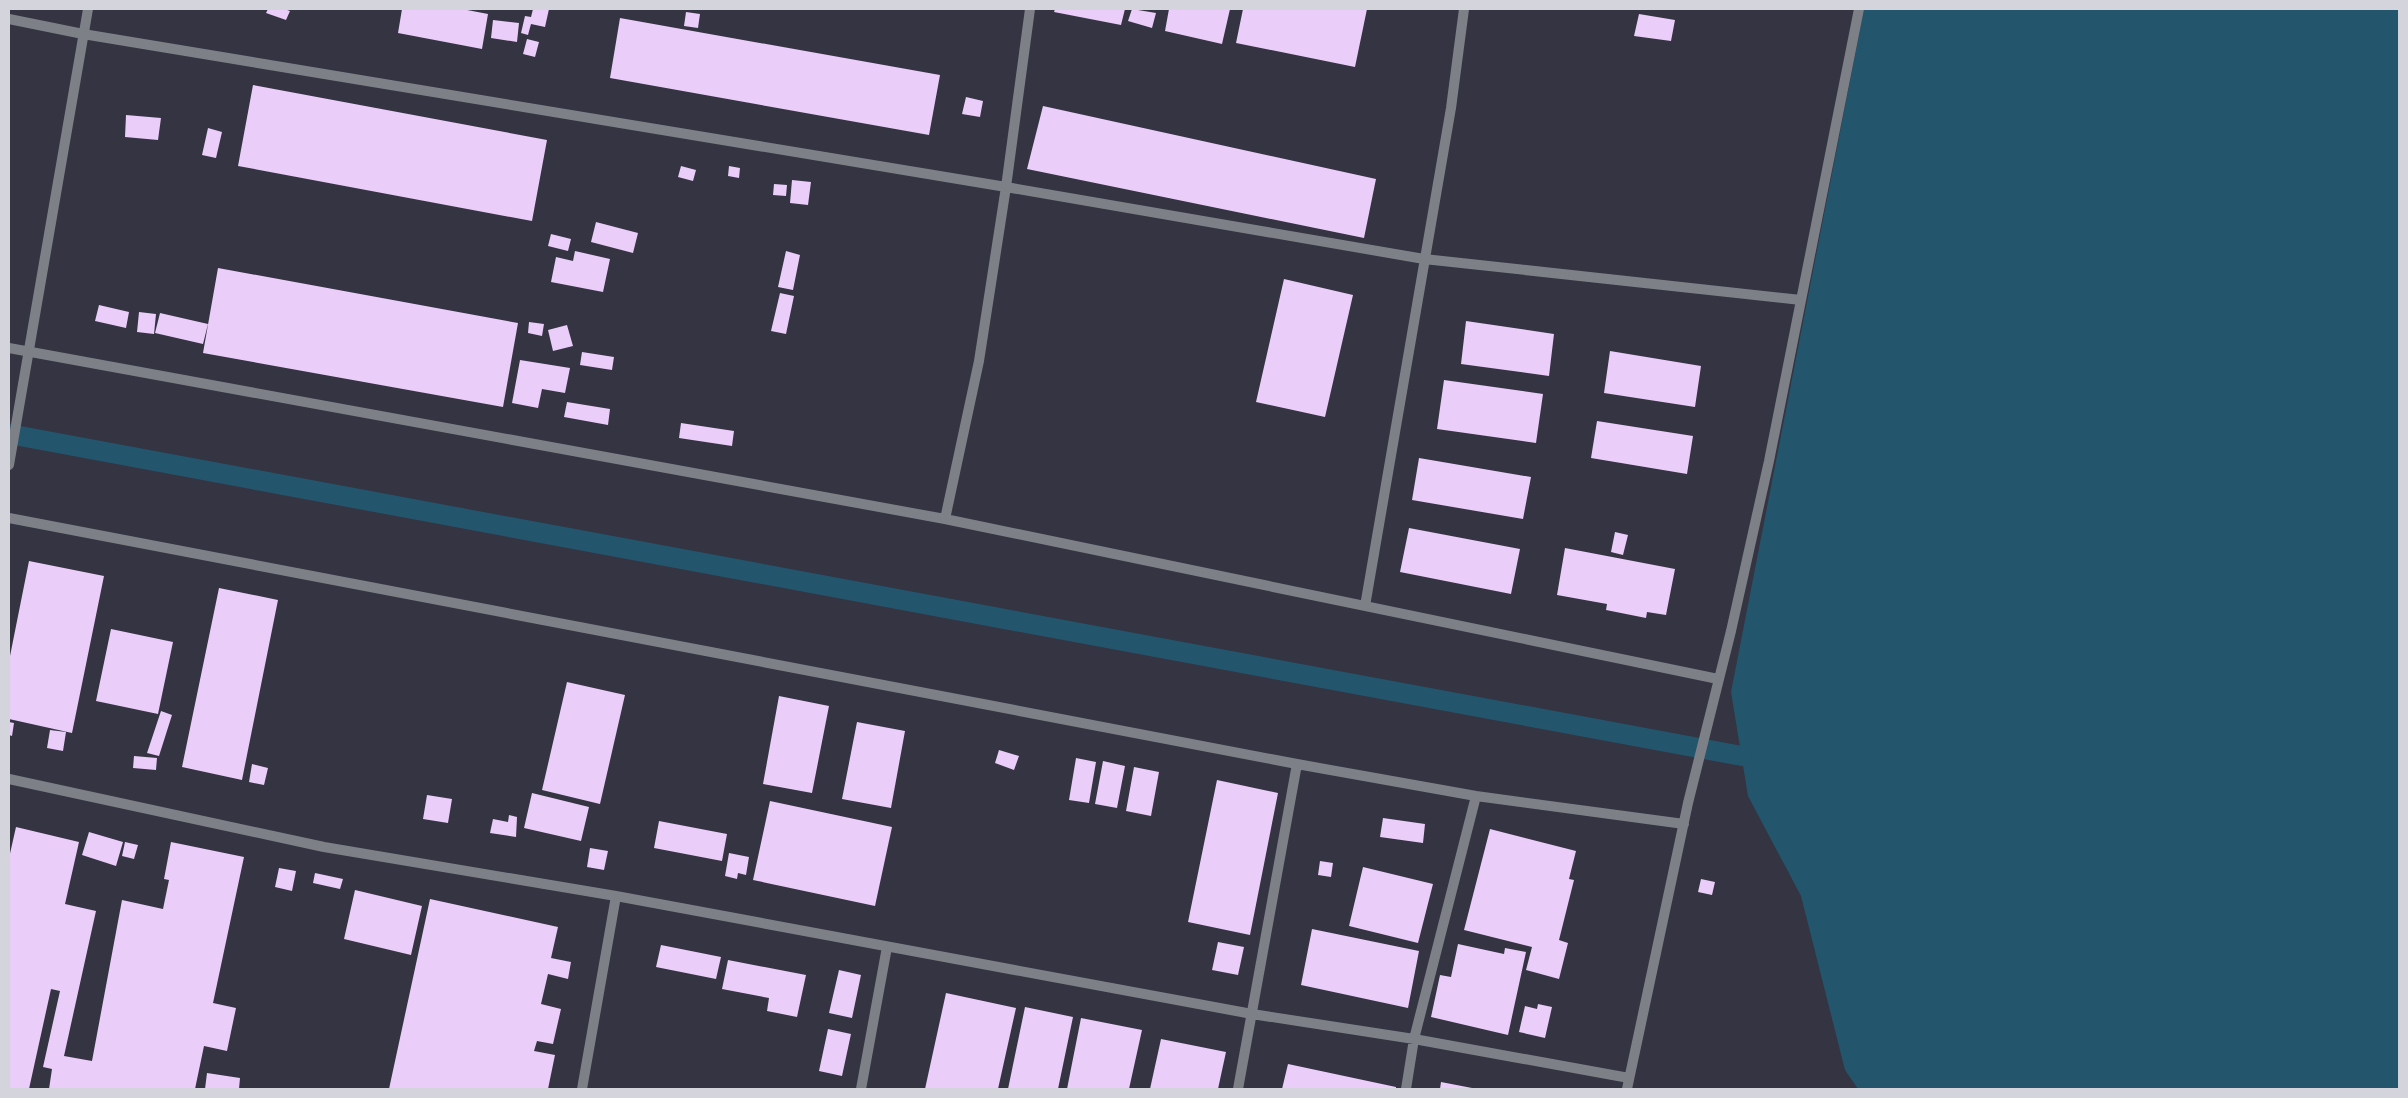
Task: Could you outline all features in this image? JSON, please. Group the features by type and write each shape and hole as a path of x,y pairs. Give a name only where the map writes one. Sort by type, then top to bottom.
{"street":[{"path":"9,465 88,9"},
{"path":"945,519 977,370 1006,187 1030,9"},
{"path":"1365,606 1451,108 1464,9"},
{"path":"1627,1089 1684,824 1769,462 1858,9"},
{"path":"9,19 83,34 1006,187 1424,259 1801,300"},
{"path":"9,348 945,519 1718,679"},
{"path":"9,518 1297,764 1476,796 1684,824"},
{"path":"1238,1089 1297,764"},
{"path":"9,779 324,847 616,896 1252,1014 1414,1039 1629,1078"},
{"path":"1406,1089 1414,1039 1476,796"},
{"path":"582,1089 616,896"},
{"path":"861,1089 887,947"}],"water":[{"path":"1864,9 2399,9 2399,1089 1858,1089 1845,1070 1801,896 1748,796 1731,692"}],"building":[{"path":"268,9 290,11 286,20 266,13"},
{"path":"402,9 462,9 488,14 482,49 398,33"},
{"path":"533,9 549,9 545,27 531,24 528,35 521,33 525,16 531,17"},
{"path":"1055,9 1125,9 1121,25 1054,12"},
{"path":"1132,9 1156,13 1152,28 1128,21"},
{"path":"1169,9 1230,9 1222,44 1165,31"},
{"path":"1243,9 1367,9 1355,67 1236,43"},
{"path":"686,12 700,14 698,28 684,26"},
{"path":"1639,14 1675,20 1671,41 1634,36"},
{"path":"620,18 940,75 929,135 610,78"},
{"path":"493,20 519,23 517,42 491,38"},
{"path":"527,39 539,42 535,57 523,54"},
{"path":"253,85 547,140 532,221 238,166"},
{"path":"966,97 983,101 980,117 962,114"},
{"path":"1043,106 1376,179 1364,238 1027,169"},
{"path":"126,115 161,118 158,140 125,137"},
{"path":"208,128 222,132 216,158 202,155"},
{"path":"681,166 696,170 693,181 678,177"},
{"path":"729,166 740,168 739,178 728,176"},
{"path":"792,180 811,182 808,205 790,203"},
{"path":"774,184 787,185 786,196 773,195"},
{"path":"596,222 638,233 633,253 591,242"},
{"path":"551,234 571,239 568,251 548,246"},
{"path":"575,251 610,259 603,292 551,282 556,257 573,261"},
{"path":"786,251 800,255 793,290 778,287"},
{"path":"218,268 518,323 503,407 203,353"},
{"path":"1284,279 1353,295 1325,417 1256,402"},
{"path":"780,293 794,296 786,334 771,331"},
{"path":"99,305 129,312 126,328 95,321"},
{"path":"139,312 156,314 154,334 137,332"},
{"path":"160,313 208,324 203,344 155,333"},
{"path":"1466,321 1554,334 1549,376 1461,364"},
{"path":"529,322 544,324 542,336 528,333"},
{"path":"567,325 573,346 553,351 548,330"},
{"path":"1610,351 1701,366 1695,407 1604,393"},
{"path":"582,352 614,357 612,370 580,365"},
{"path":"520,360 570,368 565,393 542,389 538,408 512,403"},
{"path":"1444,380 1543,394 1536,443 1437,429"},
{"path":"567,402 610,409 608,425 564,417"},
{"path":"1597,421 1693,436 1687,474 1591,458"},
{"path":"681,423 734,431 732,446 679,438"},
{"path":"1419,458 1531,477 1523,519 1412,500"},
{"path":"1409,528 1520,549 1511,594 1400,572"},
{"path":"1615,532 1628,535 1623,555 1611,552"},
{"path":"1565,548 1675,569 1666,615 1647,612 1646,618 1606,610 1607,604 1557,595"},
{"path":"29,561 104,576 72,733 9,719 9,661"},
{"path":"219,588 278,600 242,780 182,767"},
{"path":"111,629 173,642 158,714 96,701"},
{"path":"567,682 625,695 600,804 542,790"},
{"path":"779,696 829,706 812,793 763,784"},
{"path":"161,711 172,715 159,756 147,753"},
{"path":"9,722 14,723 12,736 9,735"},
{"path":"857,722 905,731 891,808 842,799"},
{"path":"50,730 66,732 63,751 47,748"},
{"path":"999,750 1019,756 1014,770 995,763"},
{"path":"134,756 157,758 156,770 133,768"},
{"path":"1076,758 1096,762 1089,803 1069,800"},
{"path":"1103,761 1125,766 1117,808 1095,804"},
{"path":"252,764 268,768 264,785 249,782"},
{"path":"1134,767 1159,772 1151,816 1126,811"},
{"path":"1217,780 1278,793 1250,935 1188,922"},
{"path":"532,793 589,807 581,841 524,828"},
{"path":"427,795 452,799 448,823 423,819"},
{"path":"770,801 892,827 875,906 753,880"},
{"path":"509,815 517,817 516,837 490,833 493,819 508,822"},
{"path":"1383,818 1425,824 1423,843 1380,837"},
{"path":"659,821 727,834 722,861 654,848"},
{"path":"16,827 79,842 65,904 96,911 64,1056 92,1061 122,900 163,909 169,880 164,879 171,842 244,857 213,1003 236,1008 227,1051 204,1046 195,1089 49,1089 52,1069 43,1067 60,991 51,989 29,1089 9,1089 9,858"},
{"path":"1490,829 1576,851 1569,879 1574,880 1559,940 1568,943 1559,979 1526,970 1532,947 1464,930"},
{"path":"89,832 123,842 116,866 82,855"},
{"path":"125,842 138,845 134,859 122,856"},
{"path":"590,848 608,851 604,870 587,867"},
{"path":"729,853 749,857 746,875 738,873 737,879 725,876"},
{"path":"1320,861 1333,863 1331,877 1318,875"},
{"path":"1363,867 1433,884 1418,943 1349,926"},
{"path":"279,868 296,871 292,891 275,887"},
{"path":"315,873 343,879 340,889 313,883"},
{"path":"1701,879 1715,882 1712,895 1698,892"},
{"path":"355,890 422,906 411,955 344,939"},
{"path":"430,899 558,927 551,958 571,962 568,979 548,974 541,1004 561,1009 553,1044 537,1041 534,1051 555,1055 548,1089 389,1089"},
{"path":"1312,929 1419,951 1408,1008 1301,985"},
{"path":"1218,942 1244,947 1238,975 1212,970"},
{"path":"1458,944 1504,954 1505,948 1526,952 1508,1035 1431,1017 1440,975 1451,977"},
{"path":"661,945 721,957 716,979 656,967"},
{"path":"728,960 806,975 797,1017 767,1011 769,998 722,989"},
{"path":"839,970 861,975 852,1018 829,1013"},
{"path":"946,993 1016,1008 998,1089 925,1089"},
{"path":"1538,1004 1552,1007 1545,1038 1519,1032 1525,1006 1537,1009"},
{"path":"1025,1007 1073,1017 1058,1089 1008,1089"},
{"path":"1081,1018 1142,1030 1129,1089 1067,1089"},
{"path":"828,1029 851,1034 842,1076 819,1071"},
{"path":"1161,1039 1226,1052 1218,1089 1150,1089"},
{"path":"1288,1064 1396,1087 1396,1089 1282,1089"},
{"path":"207,1073 240,1078 239,1089 205,1089"},
{"path":"1441,1082 1472,1088 1472,1089 1440,1089"}],"waterway":[{"path":"9,434 1742,756"}]}
